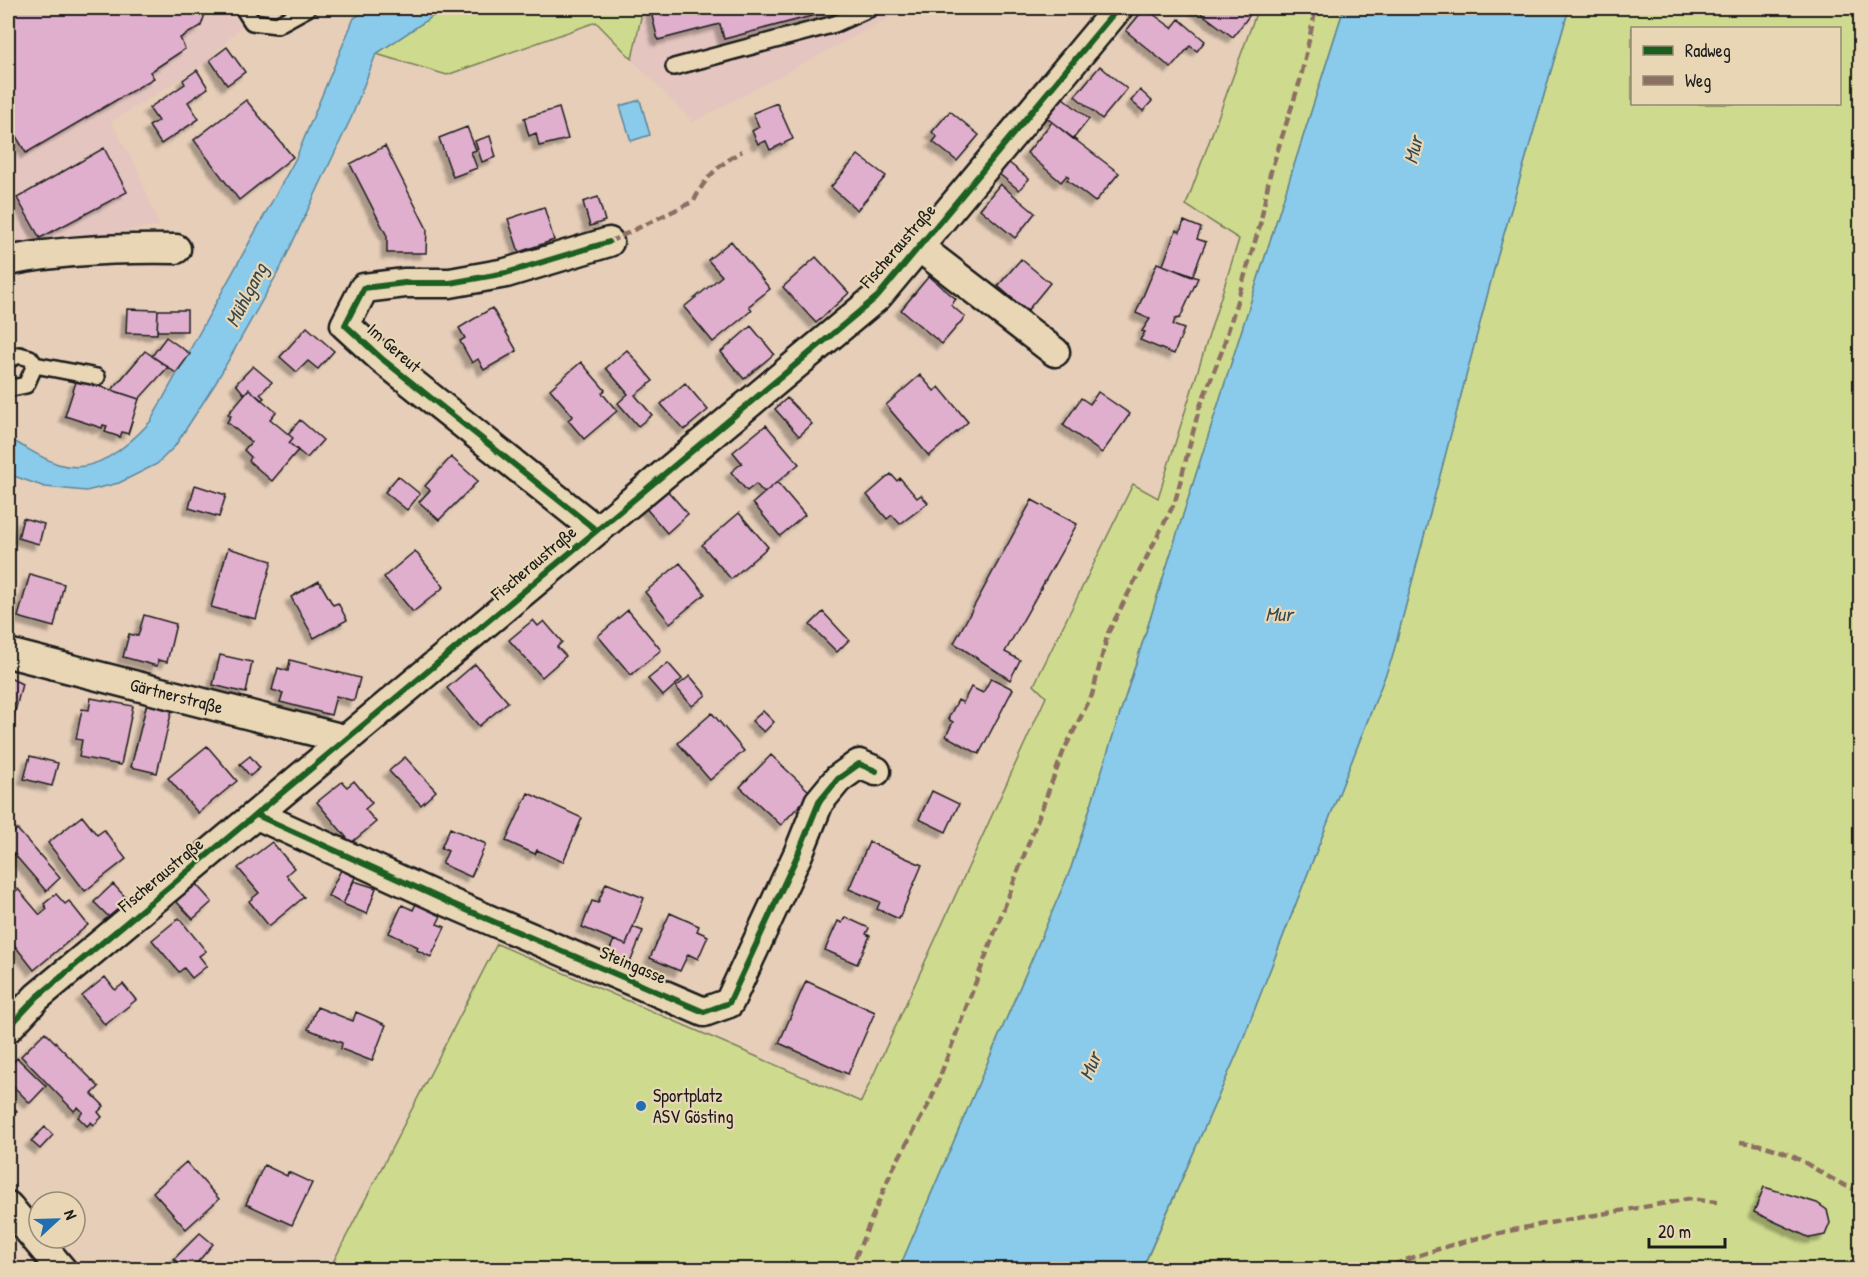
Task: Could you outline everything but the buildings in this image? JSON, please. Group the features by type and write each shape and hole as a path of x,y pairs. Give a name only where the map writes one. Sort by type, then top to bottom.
{"street":[{"name":"Fischeraustraße","path":"8,1028 37,997 878,296 1118,8"},
{"name":"Im Gereut","path":"596,530 381,358 345,325 364,288 405,283 450,283 494,275 609,242"},
{"name":"Fischeraustraße","path":"919,247 1055,352"},
{"path":"8,261 51,252 136,248 176,249"},
{"name":"Gärtnerstraße","path":"8,653 344,739"},
{"name":"Steingasse","path":"257,815 448,903 704,1012 729,1003 798,854 819,802 838,779 859,764 876,771"},
{"path":"8,1206 62,1269"}],"lane":[{"path":"243,8 252,22 277,26 309,8"},
{"path":"674,67 835,24 871,8"},
{"path":"8,360 19,355 30,358 35,365 97,377"},
{"path":"8,384 12,388 26,385 35,365"}],"shaded area":[{"path":"8,8 260,8 206,62 111,122 138,171 159,226 8,249"},
{"path":"643,8 907,8 693,122 632,59"}],"green space":[{"path":"445,8 643,8 632,59 596,22 447,75 376,54"},
{"path":"1258,8 1344,8 1071,868 899,1269 329,1270 497,944 861,1102 1046,697 1034,685 1133,484 1158,498 1239,239 1186,205"},
{"path":"1569,8 1860,8 1860,1269 1142,1270 1239,1049 1392,658 1497,258"}],"water":[{"name":"Mühlgang","path":"370,8 445,8 376,54 352,116 281,267 215,384 175,446 157,464 119,483 86,491 45,487 8,474 8,438 58,464 71,467 84,466 109,457 131,441 150,422 296,158 354,18"},
{"name":"Mur","path":"1344,8 1569,8 1497,258 1392,658 1239,1049 1142,1269 899,1269 1071,868"},
{"path":"640,100 650,135 631,141 620,106"}],"marked path":[{"path":"850,1270 892,1170 931,1100 1064,750 1092,695 1108,633 1175,502 1199,409 1222,351 1260,225 1270,174 1300,81 1316,8"},
{"path":"609,242 694,201 714,172 742,151"},
{"path":"1740,1142 1784,1152 1842,1184 1860,1191"},
{"path":"1381,1270 1456,1244 1532,1226 1688,1199 1717,1202"}],"cycle path":[{"path":"8,1028 37,997 878,296 1118,8"},
{"path":"596,530 381,358 345,325 364,288 405,283 450,283 506,273 609,242"},
{"path":"257,815 448,902 704,1012 729,1003 798,854 819,802 838,779 859,764 876,771"}],"place":[{"name":"Sportplatz ASV Gösting","path":"641,1106"}]}
